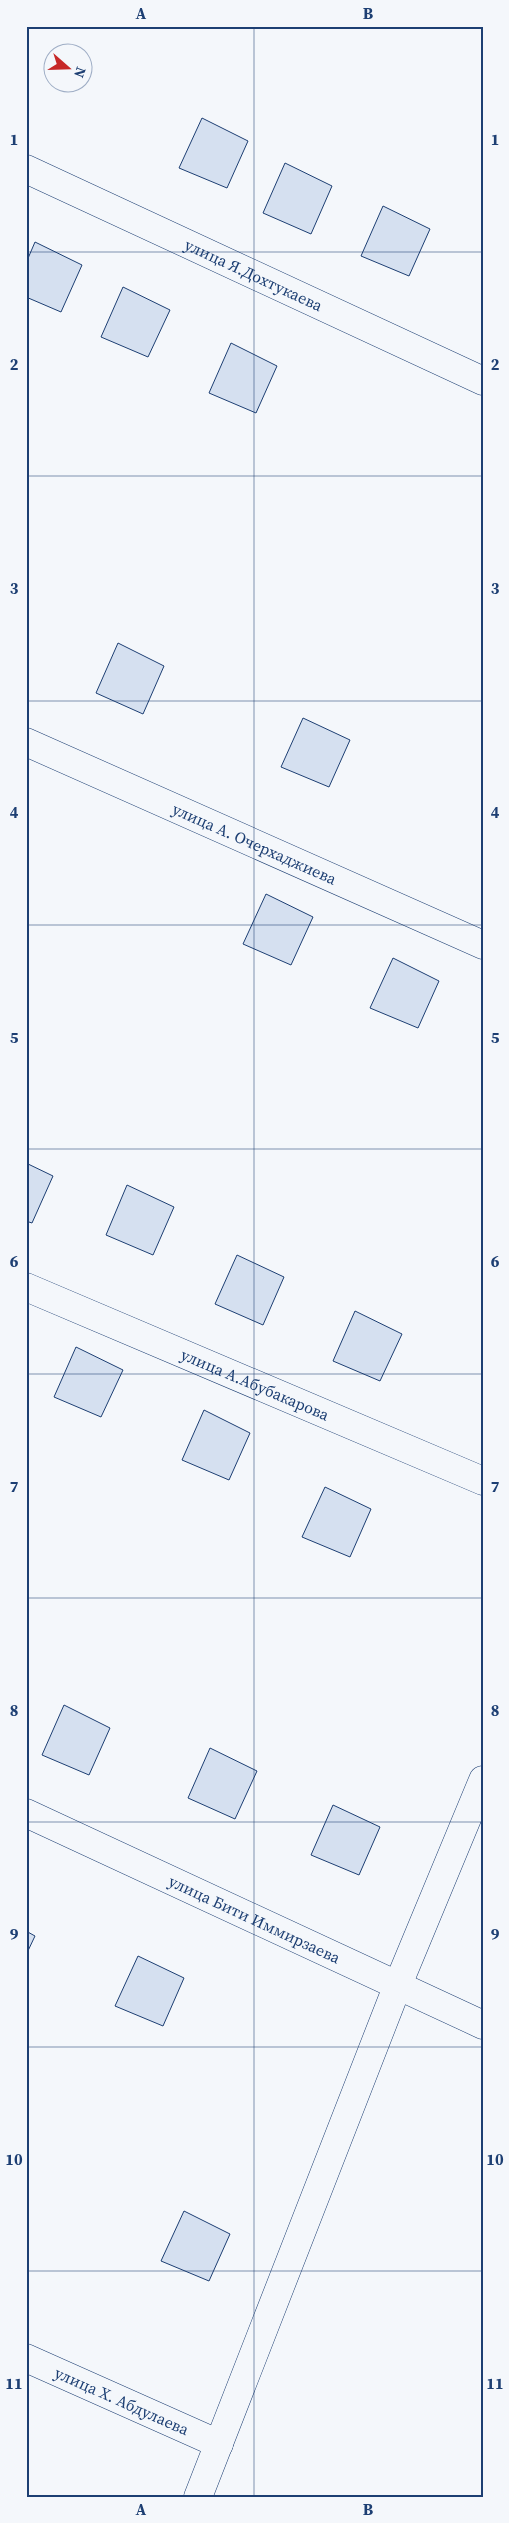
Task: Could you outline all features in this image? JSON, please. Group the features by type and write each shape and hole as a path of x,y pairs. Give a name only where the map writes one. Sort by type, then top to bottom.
{"street":[{"name":"улица Я.Дохтукаева","path":"26,169 483,380"},
{"name":"улица А. Очерхаджиева","path":"26,742 483,945"},
{"name":"улица А.Абубакарова","path":"26,1288 483,1481"},
{"path":"198,2497 397,1987 483,1780"},
{"name":"улица Бити Иммирзаева","path":"26,1813 397,1987 483,2025"},
{"name":"улица Х. Абдулаева","path":"26,2358 218,2444"}],"building":[{"path":"202,118 248,141 227,188 179,168"},
{"path":"285,163 332,186 311,234 263,213"},
{"path":"383,206 430,229 409,276 361,256"},
{"path":"35,242 82,265 61,312 26,297 26,263"},
{"path":"123,287 170,310 148,357 101,337"},
{"path":"231,343 277,366 256,413 209,393"},
{"path":"118,643 164,666 143,714 96,693"},
{"path":"303,718 350,740 329,787 281,767"},
{"path":"266,894 313,917 291,965 243,944"},
{"path":"393,958 439,981 418,1028 370,1008"},
{"path":"26,1163 53,1176 32,1223 26,1221"},
{"path":"127,1185 174,1207 153,1255 106,1235"},
{"path":"237,1255 284,1277 263,1325 215,1304"},
{"path":"355,1311 402,1334 380,1381 333,1361"},
{"path":"76,1347 123,1370 101,1417 54,1397"},
{"path":"204,1410 250,1433 229,1480 182,1460"},
{"path":"325,1487 371,1509 350,1557 302,1537"},
{"path":"64,1705 110,1728 89,1775 42,1755"},
{"path":"210,1748 257,1771 235,1819 188,1798"},
{"path":"333,1805 380,1827 359,1875 311,1855"},
{"path":"26,1931 35,1936 26,1955"},
{"path":"138,1956 184,1978 163,2026 115,2006"},
{"path":"184,2211 230,2234 209,2281 161,2261"}]}
